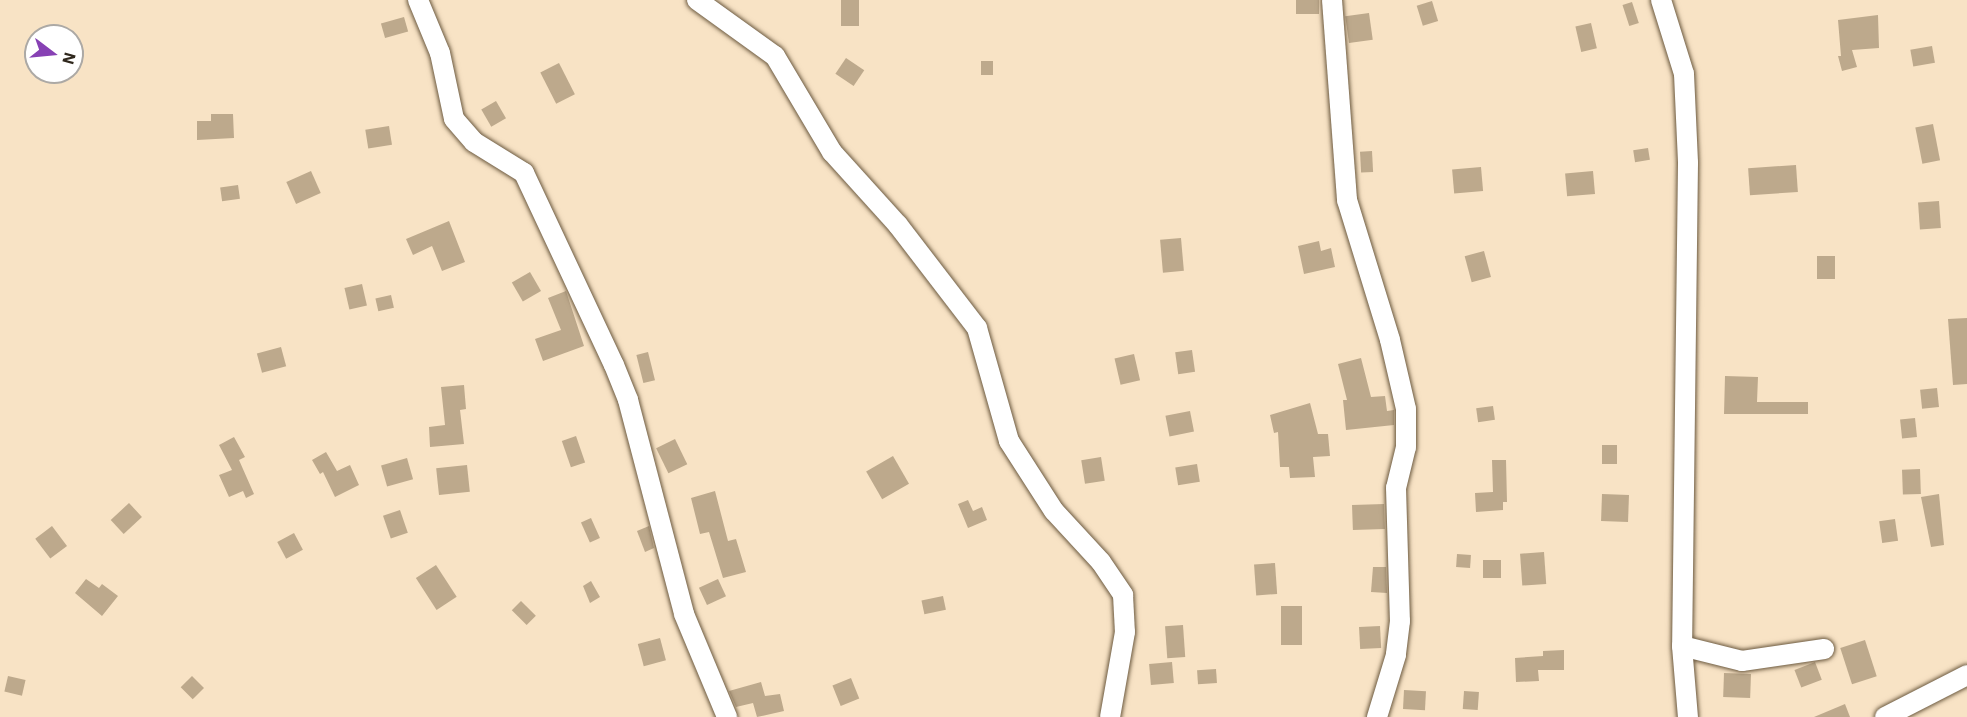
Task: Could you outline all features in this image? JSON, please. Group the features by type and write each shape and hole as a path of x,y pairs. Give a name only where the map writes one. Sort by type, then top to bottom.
{"street":[{"path":"418,0 440,53 454,119 474,142 524,173 614,364 628,400 684,614 727,717"},
{"path":"697,0 775,56 832,152 898,225 977,327 1009,441 1054,511 1101,562 1123,595 1125,632 1110,717"},
{"path":"1332,0 1347,200 1398,368 1406,409 1405,457 1396,488 1400,621 1396,655 1377,717"},
{"path":"1661,0 1684,74 1688,164 1682,646 1688,717"},
{"path":"1682,646 1742,661 1824,649"},
{"path":"1884,717 1967,675"}],"building":[{"path":"841,0 859,0 859,26 841,26"},
{"path":"1296,0 1319,0 1319,14 1296,14"},
{"path":"1432,1 1438,21 1423,26 1417,6"},
{"path":"1632,2 1639,23 1629,26 1622,5"},
{"path":"1369,13 1373,40 1349,43 1345,16"},
{"path":"1878,15 1879,48 1852,50 1857,67 1842,71 1838,56 1841,56 1838,20"},
{"path":"404,17 408,31 385,38 381,24"},
{"path":"1591,23 1597,48 1581,52 1575,27"},
{"path":"1932,46 1935,63 1913,67 1910,50"},
{"path":"846,58 864,70 854,86 835,74"},
{"path":"981,61 993,61 993,75 981,75"},
{"path":"559,63 575,94 556,104 540,73"},
{"path":"496,101 506,118 491,127 481,110"},
{"path":"211,114 233,114 234,138 197,140 197,121 211,121"},
{"path":"1933,124 1940,160 1922,164 1915,127"},
{"path":"389,126 392,145 368,149 365,130"},
{"path":"1648,148 1650,160 1635,162 1633,150"},
{"path":"1372,151 1373,172 1361,173 1360,152"},
{"path":"1796,165 1798,192 1750,195 1748,168"},
{"path":"1481,167 1483,191 1454,193 1452,170"},
{"path":"311,171 321,193 296,204 286,182"},
{"path":"1593,171 1595,194 1567,196 1565,173"},
{"path":"238,185 240,199 222,201 220,188"},
{"path":"1939,201 1941,228 1920,229 1918,202"},
{"path":"449,221 465,262 442,271 432,246 413,255 406,239"},
{"path":"1181,238 1184,271 1163,273 1160,240"},
{"path":"1319,241 1321,251 1331,248 1335,267 1304,274 1298,246"},
{"path":"1484,251 1491,277 1472,282 1465,256"},
{"path":"1817,256 1835,256 1835,279 1817,279"},
{"path":"530,272 541,291 523,302 512,282"},
{"path":"362,284 367,305 349,309 344,288"},
{"path":"566,291 584,346 543,361 535,339 561,330 548,298"},
{"path":"391,295 394,308 378,311 375,299"},
{"path":"1967,318 1967,384 1953,385 1948,319"},
{"path":"281,347 286,366 262,373 257,353"},
{"path":"1192,350 1195,372 1178,374 1175,352"},
{"path":"648,352 655,380 643,383 636,355"},
{"path":"1134,354 1140,380 1121,385 1115,358"},
{"path":"1361,358 1371,397 1385,396 1387,411 1394,410 1394,425 1346,430 1343,400 1347,400 1338,364"},
{"path":"1725,376 1758,377 1757,402 1808,402 1808,414 1724,414"},
{"path":"464,385 466,409 460,410 464,444 430,447 429,427 445,425 441,387"},
{"path":"1937,388 1939,407 1922,409 1920,390"},
{"path":"1310,403 1318,434 1328,434 1330,456 1313,457 1315,477 1290,478 1289,467 1280,467 1278,432 1274,433 1270,415"},
{"path":"1493,406 1495,420 1478,422 1476,408"},
{"path":"1190,411 1194,432 1169,436 1165,416"},
{"path":"1915,418 1917,437 1902,438 1900,420"},
{"path":"576,436 585,462 571,467 562,441"},
{"path":"234,437 245,457 239,460 254,494 246,498 243,491 229,497 219,475 232,470 219,445"},
{"path":"675,439 687,464 668,473 656,448"},
{"path":"1602,445 1617,445 1617,464 1602,464"},
{"path":"326,452 337,471 350,465 359,485 335,497 323,472 320,474 312,460"},
{"path":"893,456 909,484 882,499 866,472"},
{"path":"1101,457 1105,481 1085,484 1081,460"},
{"path":"407,458 413,479 387,487 381,465"},
{"path":"1492,460 1506,460 1507,502 1503,502 1503,510 1476,512 1475,493 1493,492"},
{"path":"1197,464 1200,482 1178,485 1175,467"},
{"path":"467,465 470,492 439,495 436,468"},
{"path":"1920,469 1921,494 1903,495 1902,470"},
{"path":"715,491 728,541 736,539 746,572 723,578 709,532 700,534 691,498"},
{"path":"1602,494 1629,495 1628,522 1601,521"},
{"path":"1939,494 1944,545 1931,547 1921,497"},
{"path":"968,500 973,511 982,507 987,520 968,528 958,504"},
{"path":"129,503 142,517 124,534 111,520"},
{"path":"1384,504 1385,529 1353,530 1352,505"},
{"path":"400,510 408,533 391,539 383,516"},
{"path":"591,518 600,538 590,543 581,522"},
{"path":"1895,519 1898,541 1882,543 1879,521"},
{"path":"52,526 67,546 50,559 35,539"},
{"path":"649,526 654,548 645,552 637,531"},
{"path":"294,533 303,550 286,559 277,542"},
{"path":"1544,552 1546,584 1522,586 1520,554"},
{"path":"1457,554 1471,555 1470,568 1456,567"},
{"path":"1483,560 1501,560 1501,578 1483,578"},
{"path":"1275,563 1277,594 1256,595 1254,564"},
{"path":"436,565 457,597 437,610 416,578"},
{"path":"1373,567 1386,567 1387,593 1371,592"},
{"path":"86,579 99,588 102,584 118,596 102,616 75,593"},
{"path":"718,579 726,596 707,605 699,588"},
{"path":"591,581 600,597 590,603 583,586"},
{"path":"943,596 946,610 924,614 921,601"},
{"path":"521,601 536,616 527,625 512,610"},
{"path":"1281,606 1302,606 1302,645 1281,645"},
{"path":"1183,625 1185,657 1167,658 1165,626"},
{"path":"1380,626 1381,648 1360,649 1359,627"},
{"path":"660,638 666,660 644,666 638,644"},
{"path":"1865,640 1877,676 1852,684 1840,648"},
{"path":"1564,650 1564,670 1538,670 1539,681 1516,682 1515,658 1543,656 1543,651"},
{"path":"1172,662 1174,683 1151,685 1149,664"},
{"path":"1815,662 1822,680 1801,688 1794,670"},
{"path":"1216,669 1217,683 1198,684 1197,670"},
{"path":"1724,673 1751,674 1750,698 1723,697"},
{"path":"8,676 26,680 22,696 4,692"},
{"path":"192,676 204,688 193,699 181,687"},
{"path":"851,678 859,698 841,706 832,685"},
{"path":"761,682 765,696 780,694 784,711 757,717 753,703 736,707 729,691"},
{"path":"1404,690 1426,691 1425,710 1403,709"},
{"path":"1464,691 1479,692 1478,710 1463,709"},
{"path":"1845,704 1850,717 1814,717"}]}
